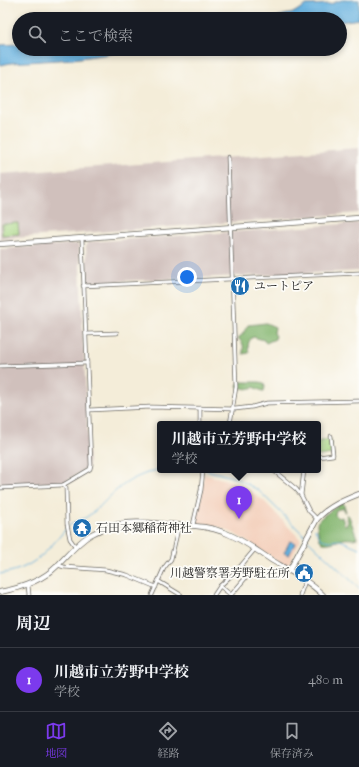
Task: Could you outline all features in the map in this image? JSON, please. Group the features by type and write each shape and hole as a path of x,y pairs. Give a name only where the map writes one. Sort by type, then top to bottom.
{"street":[{"path":"228,157 236,387 230,421"},
{"path":"0,244 359,218"},
{"path":"0,488 63,485 90,468 91,465 82,239"},
{"path":"83,286 359,273"},
{"path":"86,334 117,333"},
{"path":"0,366 87,363"},
{"path":"89,410 151,407 245,409 267,403 359,401"},
{"path":"200,408 200,421"},
{"path":"321,457 333,455 331,436"},
{"path":"193,526 201,490 203,473"},
{"path":"276,473 291,484 301,495 306,507 317,519"},
{"path":"301,495 304,473"},
{"path":"63,485 66,488 66,524 70,540 75,546"},
{"path":"289,571 304,540 317,519 327,509 359,494"},
{"path":"0,592 28,585 43,578 58,565 75,546 91,535 118,524 133,522 203,526 224,532 255,549 305,581 323,595"},
{"path":"152,595 164,568 171,559 179,525"},
{"path":"214,595 220,586 239,568 255,549"},
{"path":"58,565 64,567 106,570 127,575 156,587"},
{"path":"220,586 231,595 248,575 239,568"},
{"path":"158,581 181,595"},
{"path":"300,595 305,581"},
{"path":"28,585 29,595"}],"shaded area":[{"path":"359,148 359,213 0,239 0,174"},
{"path":"359,223 359,271 89,282 88,280 86,246 89,242"},
{"path":"76,244 79,246 89,466 65,482 0,485 0,249"},
{"path":"204,474 234,482 250,490 265,502 301,540 288,565 286,566 235,534 219,527 197,523 196,521"}],"green space":[{"path":"18,223 19,234 2,235 2,224"},
{"path":"266,323 275,327 275,339 266,343 264,340 253,337 248,346 249,353 243,354 243,345 238,338 242,335 248,325"},
{"path":"241,382 264,383 264,391 254,387 246,389 237,386"},
{"path":"330,439 332,454 321,456 321,441"},
{"path":"342,502 346,512 344,512 344,508 336,510 335,515 338,518 342,517 344,524 346,525 348,522 346,515 347,514 349,516 357,538 323,543 319,538 317,523 321,518"}],"water":[{"path":"342,0 359,0 359,19 347,21 347,12 295,12 306,5 330,4"},
{"path":"12,44 12,56 94,56 0,65 0,45"},
{"path":"290,541 295,543 289,555 284,553"}],"waterway":[{"path":"69,526 92,513 123,485 143,474 157,470"},
{"path":"217,473 236,478 258,490 306,537"},
{"path":"0,574 25,567 38,559 67,528"},
{"path":"315,529 321,539 329,541 340,540 359,548"},
{"path":"308,540 359,588"}],"place":[{"name":"ユートピア","path":"240,286"},
{"name":"川越市立芳野中学校","path":"239,519"},
{"name":"石田本郷稲荷神社","path":"82,528"},
{"name":"川越警察署芳野駐在所","path":"304,573"}]}
